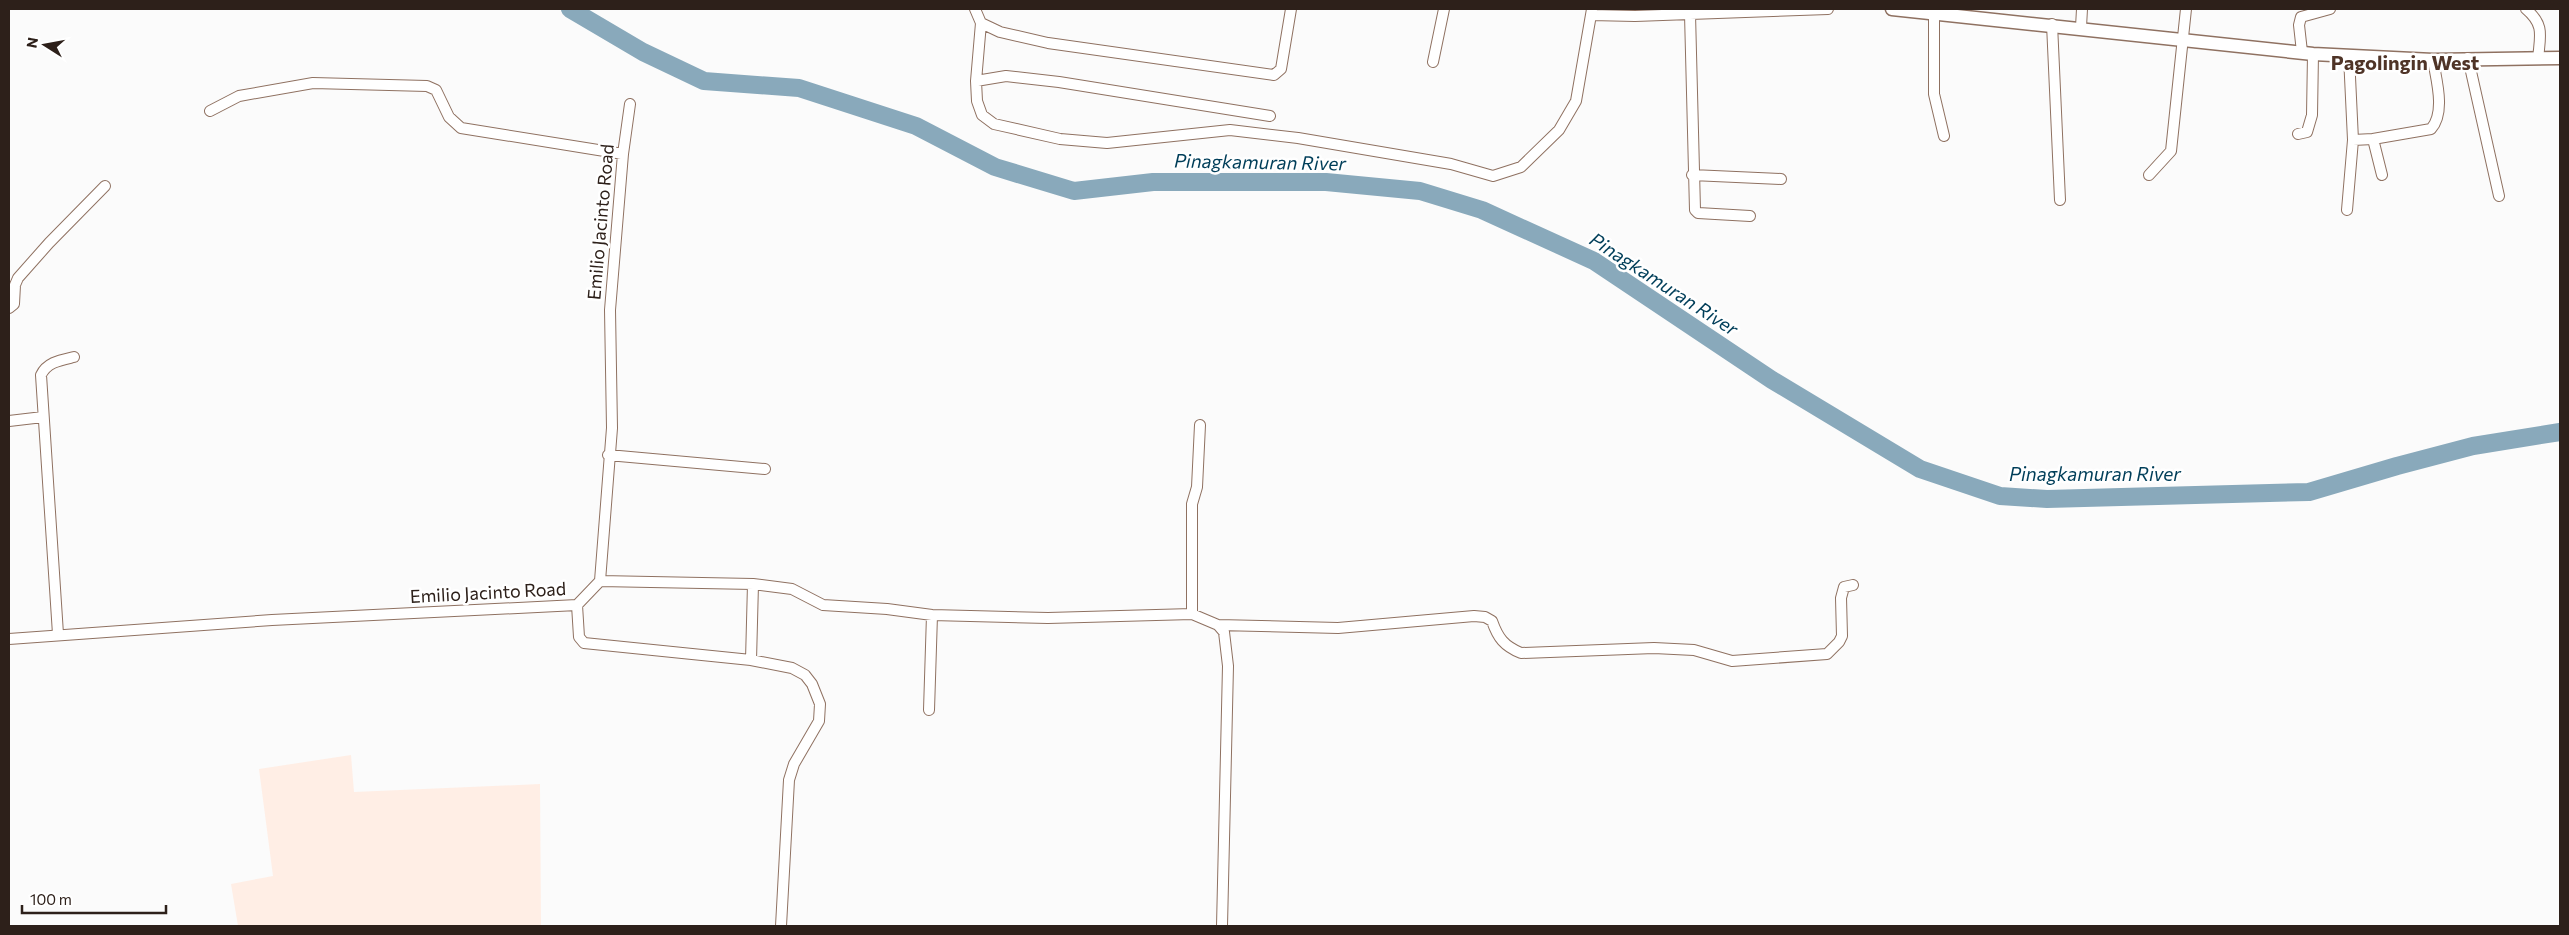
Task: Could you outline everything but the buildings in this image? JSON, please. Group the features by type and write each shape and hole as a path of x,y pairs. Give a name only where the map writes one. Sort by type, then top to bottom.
{"street":[{"path":"975,9 981,23 976,81 977,102 982,115 994,124 1060,138 1107,142 1230,130 1298,138 1451,164 1493,176 1521,167 1559,130 1576,101 1592,12 1690,14 1828,9"},
{"path":"981,23 1000,32 1048,43 1274,75 1281,69 1291,9"},
{"path":"1433,62 1444,9"},
{"path":"1892,9 2052,24 2308,53 2434,60 2560,58"},
{"path":"2081,28 2082,9"},
{"path":"2149,175 2170,151 2186,9"},
{"path":"2298,134 2307,132 2312,115 2308,53 2299,25 2301,17 2330,9"},
{"path":"2526,9 2536,18 2541,30 2538,59"},
{"path":"1934,13 1934,94 1944,136"},
{"path":"1690,14 1692,175 1695,210 1698,213 1750,216"},
{"path":"2052,24 2060,200"},
{"path":"2347,210 2353,140 2349,56"},
{"path":"2468,58 2499,196"},
{"path":"2353,140 2372,139 2431,128 2435,124 2438,105 2434,60"},
{"path":"976,81 1006,76 1059,82 1270,116"},
{"path":"210,111 239,96 313,83 427,86 436,90 449,118 461,128 623,154"},
{"name":"Emilio Jacinto Road","path":"9,639 272,620 577,605 600,581 608,455 612,428 610,310 623,154 630,104"},
{"path":"2372,139 2382,175"},
{"path":"1692,175 1781,179"},
{"path":"9,308 15,299 15,285 18,278 48,243 105,186"},
{"path":"58,634 41,375 44,369 53,363 74,357"},
{"path":"9,420 43,417"},
{"path":"1192,614 1192,504 1197,487 1200,425"},
{"path":"608,455 765,469"},
{"path":"600,581 753,584 792,589 823,605 887,609 932,615 1048,618 1192,614 1218,624 1338,628 1474,616 1492,620 1497,636 1508,648 1521,653 1654,648 1694,650 1732,661 1753,661 1827,654 1839,642 1842,636 1841,598 1844,587 1853,586"},
{"path":"751,660 753,584"},
{"path":"577,605 579,637 584,643 751,660 792,668 805,676 812,684 820,704 819,721 794,764 789,780 781,926"},
{"path":"929,710 932,615"},
{"path":"1218,624 1224,632 1228,666 1222,926"}],"shaded area":[{"path":"351,755 354,792 540,784 541,926 238,926 231,884 273,876 259,769"}],"waterway":[{"name":"Pinagkamuran River","path":"570,9 643,52 704,81 799,88 916,126 995,167 1074,191 1153,182 1326,182 1420,191 1482,210 1594,261 1772,380 1920,469 2000,496 2047,499 2309,492 2473,446 2560,432"}],"district":[{"name":"Pagolingin West","path":"2405,63"}]}
